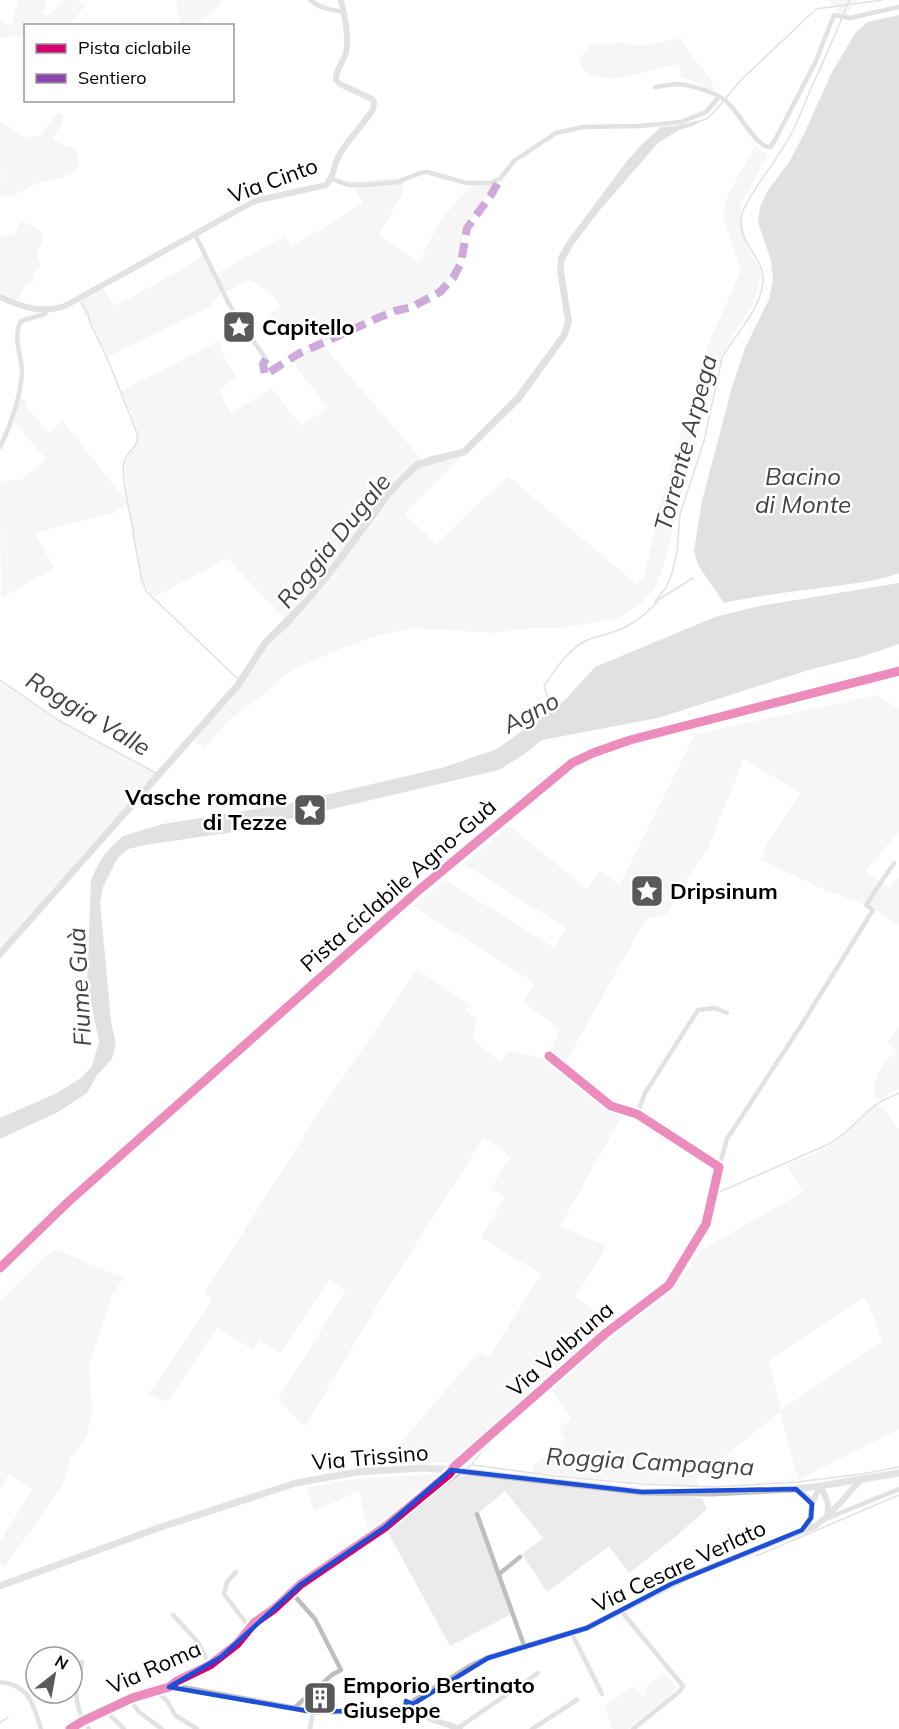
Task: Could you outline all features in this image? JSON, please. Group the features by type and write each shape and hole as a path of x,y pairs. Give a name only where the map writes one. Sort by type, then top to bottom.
{"main road":[{"name":"Via Trissino","path":"0,1586 161,1527 296,1483 357,1472 423,1468 642,1492 712,1493 796,1489"},
{"path":"796,1489 899,1473"}],"street":[{"path":"310,0 315,4 344,12"},
{"name":"Via Cinto","path":"1,299 24,307 47,310 65,306 259,200 317,187 332,179 341,151 373,110 374,102 336,80 346,53 346,25 342,0"},
{"path":"655,87 677,84 720,97 728,102 758,142 770,147 815,63 834,15 850,18 899,7"},
{"path":"332,179 348,185 367,185 398,182 427,172 466,183 489,183 500,179 514,161 556,132 583,127 640,126 681,122 706,112 720,97"},
{"path":"195,234 228,302 266,359"},
{"path":"0,447 20,389 22,372 17,328 21,321 45,314 47,310"},
{"name":"Via Valbruna","path":"221,1657 237,1644 250,1628 301,1584 385,1527 449,1474 606,1333 669,1286 706,1224 727,1139 873,910 866,905 894,863"},
{"path":"637,1114 645,1093 698,1010 715,1008 727,1013"},
{"path":"549,1056 611,1106 637,1114 719,1167"},
{"name":"Via Cesare Verlato","path":"826,1519 861,1480"},
{"path":"820,1486 828,1501 826,1519"},
{"name":"Via Cesare Verlato","path":"802,1530 811,1518 812,1504 820,1486"},
{"path":"796,1489 808,1497 812,1504"},
{"name":"Via Cesare Verlato","path":"169,1687 313,1712 387,1712 405,1709 408,1704 413,1704 435,1687 488,1658 572,1634 622,1612 652,1594 692,1575 899,1490"},
{"path":"477,1514 525,1648"},
{"path":"499,1574 520,1557"},
{"path":"236,1572 226,1582 224,1594 250,1628"},
{"path":"292,1593 315,1619 341,1670 333,1674 292,1710"},
{"path":"622,1612 683,1686 680,1691 633,1729"},
{"path":"173,1616 196,1641 210,1665"},
{"name":"Via Cesare Verlato","path":"572,1634 602,1694"},
{"name":"Via Roma","path":"70,1729 105,1710 169,1687 221,1657"},
{"path":"459,1729 538,1673"},
{"path":"0,1682 15,1685 28,1696 34,1706 41,1729"},
{"path":"157,1690 168,1702 175,1715 197,1729"},
{"path":"130,1700 139,1712 162,1729"},
{"path":"532,1729 578,1700"},
{"path":"413,1704 416,1708 415,1712"},
{"path":"79,1705 83,1721 89,1729"},
{"name":"Via Cesare Verlato","path":"405,1709 409,1714 415,1712 459,1729"},
{"path":"105,1710 124,1729"},
{"path":"310,1729 313,1712"}],"highlighted area":[{"path":"451,1470 642,1492 796,1489 812,1504 811,1518 802,1530 671,1584 587,1628 488,1658 413,1704 406,1701 405,1709 313,1712 169,1687 221,1657 301,1584 385,1527"}],"shaded area":[{"path":"18,0 45,0 46,8 42,14 47,15 52,14 62,0 87,3 71,24 24,24 24,36 10,35 0,39 0,19 12,25"},
{"path":"176,0 223,0 210,14 196,24 182,24"},
{"path":"828,0 858,0 848,15 837,12 838,7"},
{"path":"681,38 688,51 709,77 715,90 712,91 681,77 679,64 628,76 600,78 589,75 582,69 579,60 592,43 618,42 647,45"},
{"path":"59,113 63,116 62,123 53,138 75,150 79,164 72,174 37,183 11,197 7,195 0,198 2,177 0,121 25,137 40,136 55,115"},
{"path":"755,145 762,152 769,153 740,205 747,246 762,274 753,304 730,340 712,378 663,568 654,589 644,600 629,612 615,619 560,628 532,628 494,633 413,628 379,635 290,671 262,696 231,718 204,748 193,740 241,687 268,645 290,625 338,568 389,499 419,468 462,457 405,514 436,544 508,476 637,585 644,575 657,513 709,342 741,271 723,217 726,199"},
{"path":"405,177 402,194 379,235 418,263 441,220 470,186 496,184 468,223 463,233 458,264 442,288 410,305 395,308 322,344 422,460 411,466 386,490 285,620 227,558 155,597 138,580 141,575 127,503 114,513 35,533 54,568 1,598 0,481 21,480 46,459 10,417 18,396 28,403 26,406 49,433 63,421 127,502 125,463 136,440 137,432 121,391 221,340 220,349 236,377 219,391 231,414 271,388 301,426 328,408 292,361 321,344 311,321 286,332 269,314 281,307 269,291 250,280 221,294 208,308 107,357 78,302 103,287 116,306 189,265 204,254 214,275 284,236 292,247 363,203 354,189 333,180 360,181"},
{"path":"24,222 40,230 43,239 36,253 41,264 33,276 33,282 28,283 18,301 0,293 0,238 14,235 19,223"},
{"path":"0,682 72,727 155,773 0,949"},
{"path":"877,695 899,709 899,831 866,871 889,888 899,877 899,926 874,908 823,889 761,860 767,844 800,793 744,759 708,848 684,882 668,913 646,919 565,1063 551,1051 560,1029 523,1002 535,983 413,906 445,880 555,948 566,928 464,864 509,826 587,889 599,871 620,885 695,734"},
{"path":"417,969 469,1004 465,1011 476,1019 473,1040 499,1061 511,1051 548,1059 609,1108 623,1114 560,1226 606,1246 576,1297 593,1310 605,1330 451,1463 382,1464 479,1352 489,1357 541,1274 481,1237 505,1197 491,1188 511,1157 484,1137 376,1307 305,1427 278,1399 346,1291 329,1280 280,1353 260,1340 253,1350 217,1327 167,1402 149,1394 212,1300 204,1294 316,1117"},
{"path":"899,1026 899,1089 877,1101 874,1094 875,1081 882,1067 897,1051 887,1043"},
{"path":"873,1104 889,1114 899,1130 899,1429 798,1480 780,1412 696,1479 699,1486 533,1472 534,1464 565,1440 559,1428 571,1419 549,1386 672,1287 683,1276 701,1250 803,1192 786,1165 814,1154 832,1143","holes":["865,1297 883,1341 781,1410 769,1361"]},
{"path":"56,1249 123,1278 112,1296 89,1365 92,1411 87,1435 70,1459 63,1485 4,1568 0,1564 0,1541 33,1489 9,1474 0,1488 0,1302 45,1256"},
{"path":"449,1475 702,1498 707,1509 629,1573 609,1546 547,1592 522,1554 543,1538 505,1491 477,1514 512,1614 450,1646 384,1525 369,1535 359,1491 314,1511 306,1488 377,1477"},
{"path":"664,1672 677,1689 628,1729 613,1729 604,1707 633,1686 642,1696 646,1693 644,1689"}],"water":[{"name":"Bacino di Monte","path":"899,15 899,573 867,581 724,603 698,565 694,551 702,501 732,387 745,348 769,299 773,280 771,260 758,223 760,207 768,190 789,162 832,72 856,32 868,22"},
{"path":"700,120 693,126 679,130 658,143 574,244 564,262 572,322 567,337 521,401 466,455 419,468 404,482 310,602 268,645 241,687 0,959 0,949 235,683 263,640 305,598 383,494 415,462 462,449 515,396 561,334 565,321 557,271 558,257 568,240 642,144 661,127"},
{"path":"899,583 899,644 658,718 542,740 499,770 234,832 128,849 117,859 103,887 100,902 111,1021 116,1044 112,1059 97,1075 87,1093 58,1112 0,1139 0,1118 57,1093 81,1078 92,1066 99,1042 87,982 91,880 102,858 123,836 163,824 287,804 445,767 497,749 564,701 595,667 715,617 759,606"}],"waterway":[{"name":"Torrente Arpega","path":"552,712 544,686 567,656 578,645 615,632 634,622 657,602 655,602 667,586 677,552 680,514 704,441 722,358 753,310 762,289 762,270 742,231 743,211 793,131 849,0"},
{"name":"Roggia Dugale","path":"726,98 741,80 816,9 883,0"},
{"name":"Roggia Dugale","path":"694,124 708,118 723,102"},
{"path":"82,303 137,433 137,442 128,454 123,468 133,534 146,591 238,679"},
{"path":"658,600 693,578"},
{"name":"Roggia Valle","path":"0,680 58,720 156,773"},
{"path":"710,1218 717,1193 829,1144 878,1103 899,1093"},
{"path":"678,1275 695,1253 704,1231"},
{"path":"467,1469 478,1457 486,1441"},
{"name":"Roggia Campagna","path":"473,1465 641,1484 714,1487 797,1482 899,1467"},
{"path":"297,1592 315,1577 389,1529 461,1473"},
{"path":"756,1556 899,1495"},
{"path":"0,1723 8,1717"}],"marked path":[{"path":"266,359 263,364 265,375 298,354 380,317 412,307 440,292 453,278 461,263 467,228 500,179"}],"cycle path":[{"name":"Pista ciclabile Agno-Guà","path":"0,1268 67,1203 419,890 572,763 630,740 899,671"},
{"path":"70,1729 132,1698 169,1687 210,1665 237,1644 254,1623 274,1609 301,1584 385,1527 449,1474 455,1466 606,1333 669,1285 706,1224 719,1167 637,1114 611,1106 549,1056"}],"place":[{"name":"Capitello","path":"239,327"},
{"name":"Vasche romane di Tezze","path":"310,810"},
{"name":"Dripsinum","path":"647,891"},
{"name":"Emporio Bertinato Giuseppe","path":"320,1698"}],"water label":[{"name":"Agno","path":"531,713"},
{"name":"Fiume Guà","path":"80,987"}]}
